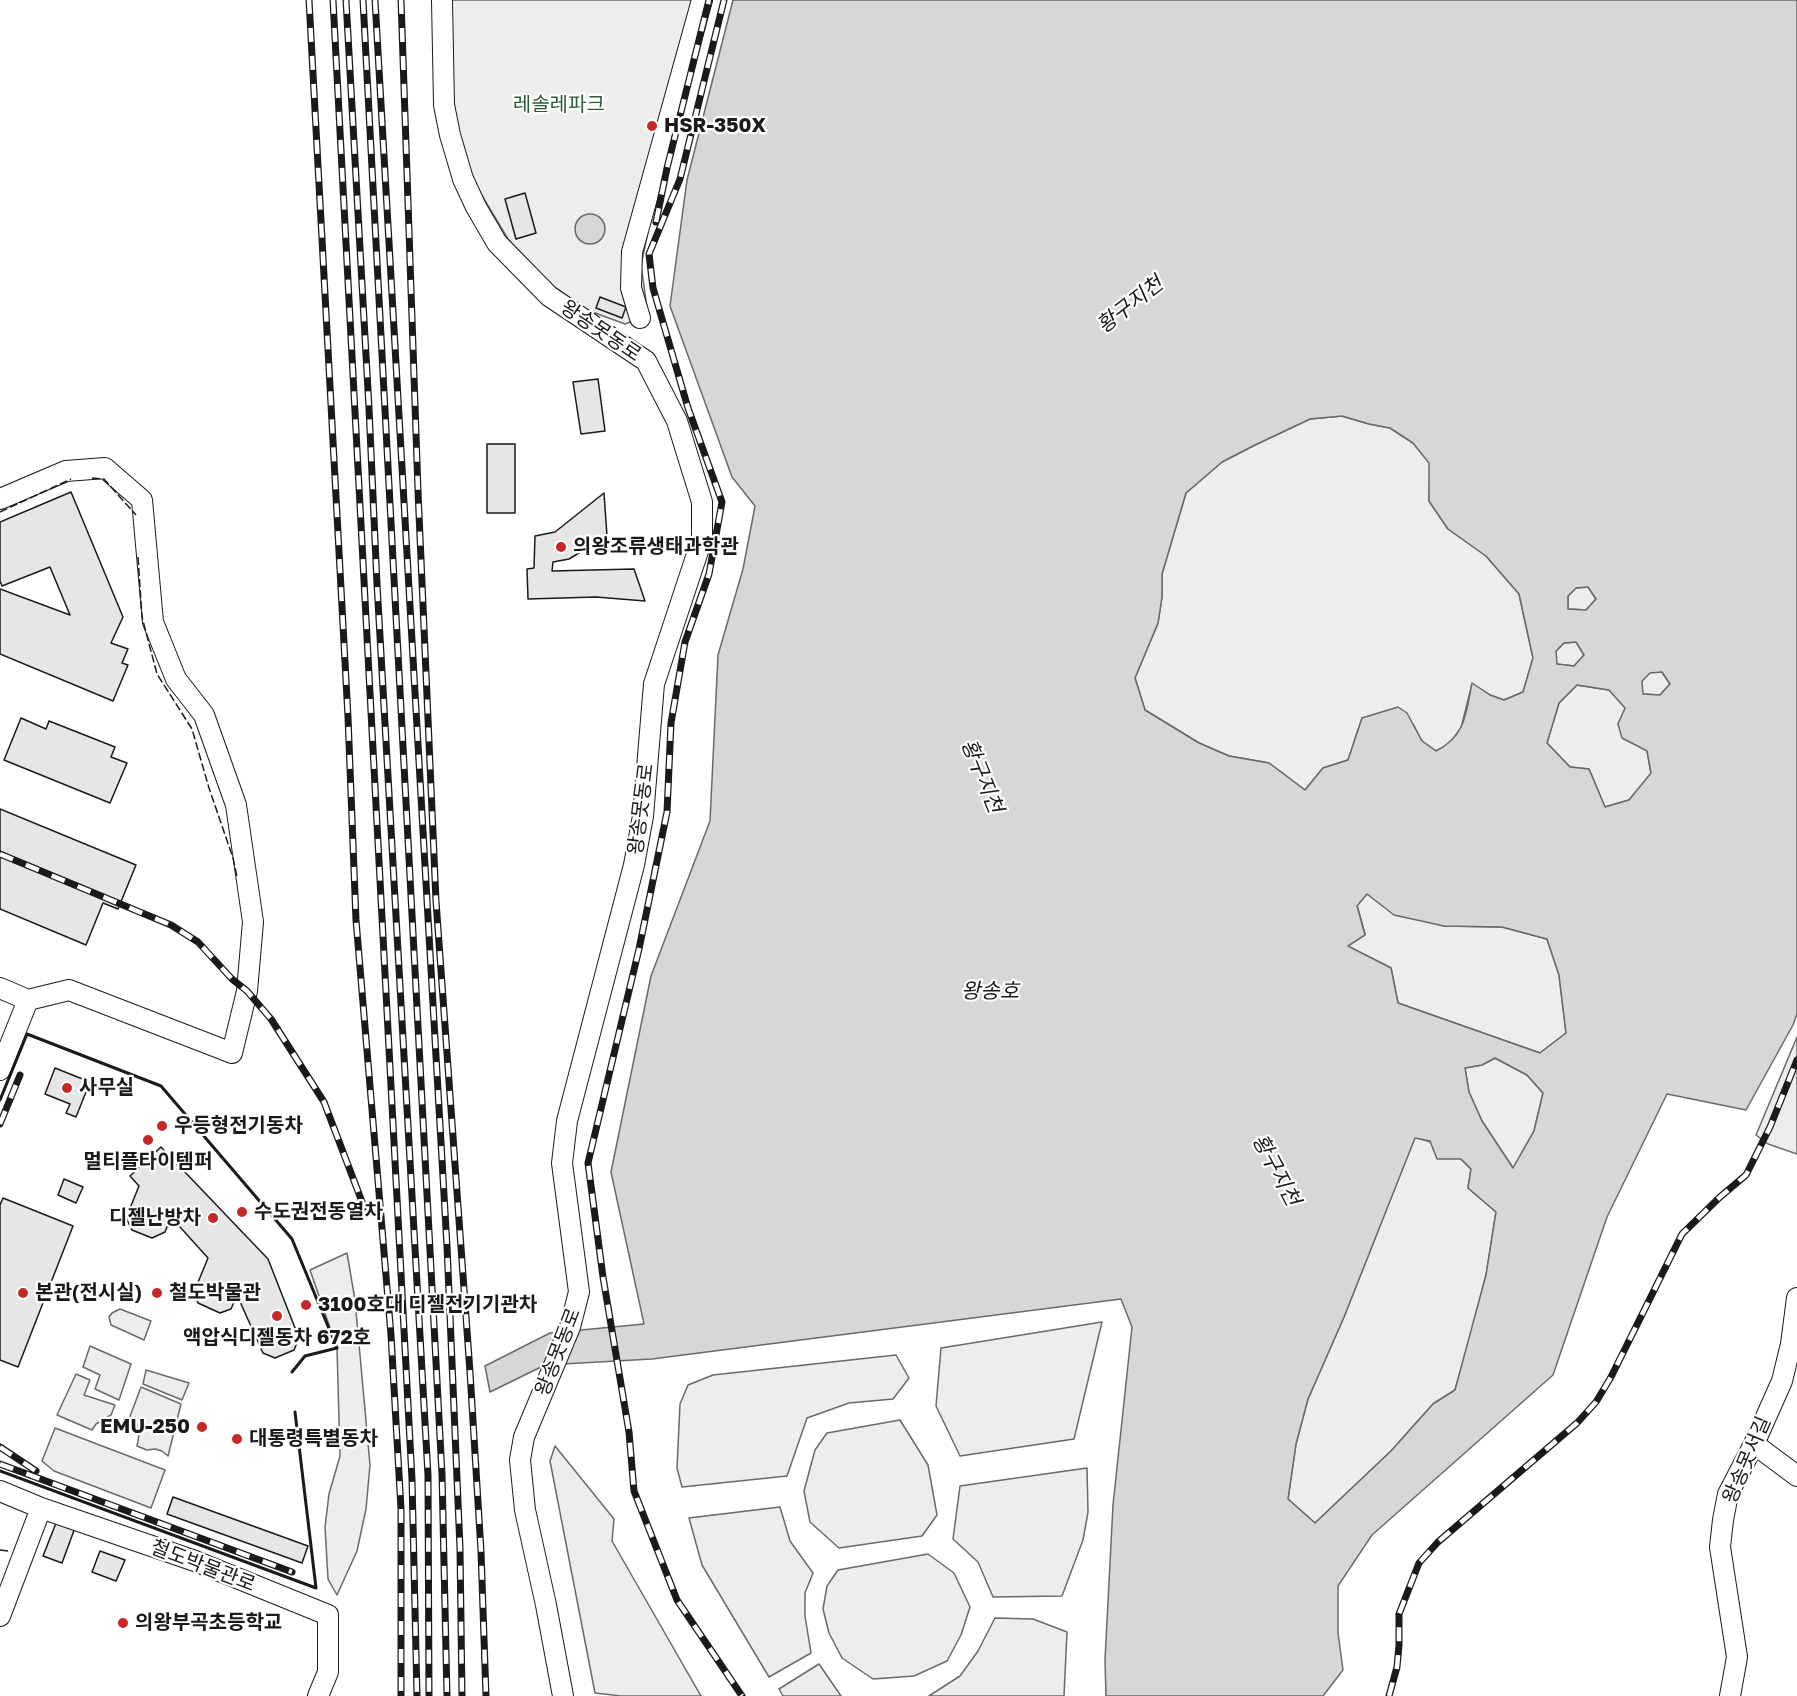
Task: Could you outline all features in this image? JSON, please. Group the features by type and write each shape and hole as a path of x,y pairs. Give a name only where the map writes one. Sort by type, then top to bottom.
{"street":[{"name":"왕송못동로","path":"442,0 444,105 456,157 476,207 497,243 549,296 646,361 676,421 702,502 702,539 654,684 643,816 634,865 567,1121 562,1163 579,1292 570,1327 524,1437 520,1460 525,1510 563,1696"},
{"name":"왕송못동로","path":"640,318 631,288 632,252 702,0"},
{"path":"0,500 66,471 105,468 142,500 153,622 176,679 204,715 236,806 254,922 247,991 232,1053 69,990 28,1000 0,988"},
{"path":"0,1070 28,1000"},
{"name":"왕송못서길","path":"1730,1696 1737,1656 1720,1547 1728,1494 1754,1444 1782,1381 1791,1344 1797,1298"},
{"path":"1754,1444 1797,1476"},
{"name":"철도박물관로","path":"0,1491 41,1508 195,1562 328,1614 328,1672 318,1696"},
{"path":"0,1616 41,1508"}],"shaded area":[{"name":"레솔레파크","path":"450,0 696,0 645,186 648,232 641,265 648,315 625,324 587,310 549,283 508,239 466,169 452,104"},
{"path":"1342,416 1390,428 1413,443 1430,463 1429,501 1448,529 1486,556 1519,594 1533,658 1523,692 1504,700 1472,684 1461,728 1449,744 1436,751 1422,741 1413,724 1362,718 1348,760 1323,768 1305,790 1269,763 1229,756 1199,743 1145,710 1135,678 1158,623 1162,597 1162,574 1186,493 1222,462 1255,445 1310,419"},
{"path":"1588,587 1596,599 1586,610 1568,609 1568,596 1576,588"},
{"path":"1576,642 1584,655 1574,666 1556,664 1556,651 1564,643"},
{"path":"1650,672 1662,672 1670,684 1660,695 1642,694 1642,681"},
{"path":"1577,685 1609,690 1626,708 1618,724 1647,750 1651,774 1629,800 1605,807 1589,769 1570,767 1547,743 1559,703"},
{"path":"1367,894 1444,926 1502,927 1547,939 1559,975 1566,1033 1540,1053 1398,1003 1391,968 1347,946 1365,934 1357,905"},
{"path":"1797,1037 1797,1154 1768,1144 1756,1135"},
{"path":"1495,1058 1527,1075 1543,1093 1534,1131 1513,1168 1482,1121 1469,1092 1465,1068 1482,1065"},
{"path":"1415,1137 1430,1142 1461,1159 1471,1169 1468,1188 1496,1212 1486,1275 1455,1390 1433,1404 1391,1451 1315,1523 1288,1499 1296,1444 1308,1399 1344,1317"},
{"path":"347,1253 355,1300 370,1465 366,1509 357,1551 337,1595 328,1579 325,1527 329,1494 340,1456 337,1348 310,1270"},
{"path":"120,1309 151,1321 144,1340 111,1325 109,1317"},
{"path":"1102,1322 1074,1439 960,1456 936,1406 941,1348"},
{"path":"90,1346 131,1364 119,1400 95,1389 100,1375 83,1367"},
{"path":"896,1355 909,1378 893,1399 849,1403 807,1418 787,1476 682,1487 677,1468 680,1404 688,1385 713,1375"},
{"path":"146,1370 189,1383 182,1400 143,1384"},
{"path":"76,1374 90,1380 84,1395 115,1405 111,1415 96,1424 92,1430 57,1415"},
{"path":"141,1387 181,1404 168,1456 162,1451 147,1450 137,1446 139,1435 137,1424 129,1419"},
{"path":"900,1420 928,1465 937,1515 922,1536 839,1548 810,1522 804,1491 815,1450 827,1433"},
{"path":"55,1428 165,1470 151,1508 54,1471 42,1461"},
{"path":"555,1446 614,1519 612,1541 701,1696 621,1696 595,1693 550,1461"},
{"path":"1087,1468 1088,1512 1083,1540 1062,1596 993,1597 978,1562 953,1539 960,1486"},
{"path":"780,1507 790,1541 813,1573 805,1593 805,1616 811,1653 769,1677 702,1565 689,1518"},
{"path":"928,1554 954,1573 970,1607 961,1635 947,1661 914,1676 873,1679 842,1658 829,1633 823,1609 827,1586 838,1570"},
{"path":"995,1618 1033,1619 1067,1632 1064,1696 929,1696 960,1676 978,1651"},
{"path":"819,1664 841,1696 783,1696 779,1689"}],"water":[{"name":"왕송호","path":"733,0 1797,0 1797,1014 1746,1110 1667,1094 1607,1217 1553,1375 1372,1535 1338,1586 1338,1633 1343,1670 1323,1696 1106,1696 1105,1660 1113,1505 1132,1327 1121,1299 652,1359 545,1365 490,1392 485,1366 550,1333 644,1324 611,1172 651,976 710,821 718,655 743,569 755,506 732,477 670,306 687,180","holes":["1342,416 1390,428 1413,443 1429,463 1429,501 1448,529 1486,556 1519,594 1533,658 1523,692 1504,700 1490,695 1472,683 1466,714 1459,731 1446,745 1436,751 1422,741 1407,713 1398,707 1362,718 1348,760 1323,768 1305,790 1269,763 1229,756 1199,743 1145,710 1135,678 1158,623 1162,597 1162,574 1186,493 1222,462 1310,419","1588,587 1596,599 1586,610 1568,609 1568,596 1576,588","1576,642 1584,655 1574,666 1557,664 1556,651 1564,643","1662,672 1670,684 1660,695 1643,694 1642,681 1650,673","1577,685 1609,690 1625,708 1618,724 1622,738 1647,751 1651,773 1629,800 1605,807 1589,769 1570,767 1547,743 1559,703","1367,894 1394,915 1444,926 1502,927 1547,939 1559,975 1566,1033 1540,1053 1398,1003 1391,968 1348,946 1365,935 1357,906","1495,1058 1527,1075 1543,1093 1534,1131 1513,1168 1482,1121 1469,1092 1465,1068 1482,1065","1415,1138 1430,1141 1437,1159 1461,1159 1471,1169 1468,1188 1496,1212 1486,1275 1455,1390 1433,1404 1391,1451 1315,1523 1288,1499 1296,1444 1308,1399 1344,1317"]},
{"path":"590,214 596,215 604,223 604,235 596,243 590,244 584,243 576,235 575,229 576,223 584,215"}],"building":[{"path":"525,193 536,233 516,239 505,199"},
{"path":"600,297 626,307 622,318 596,308"},
{"path":"598,379 605,431 581,434 573,382"},
{"path":"487,444 515,444 515,513 487,513"},
{"path":"71,492 123,617 111,643 128,649 122,663 128,665 113,701 0,654 0,589 70,615 50,567 2,586 0,581 0,522"},
{"name":"의왕조류생태과학관","path":"604,493 607,536 569,559 553,562 552,571 634,569 645,601 596,597 528,599 527,569 534,568 535,536 555,532"},
{"path":"21,718 46,729 49,721 115,747 111,757 127,763 110,803 4,760"},
{"path":"0,809 136,865 118,909 103,903 86,945 0,909"},
{"name":"사무실","path":"55,1068 90,1082 76,1117 66,1113 70,1104 45,1094"},
{"path":"161,1147 268,1259 299,1338 294,1350 275,1358 263,1353 237,1295 231,1309 220,1313 198,1303 194,1292 208,1258 171,1217 165,1232 152,1238 132,1230 126,1218 139,1186 130,1176"},
{"path":"64,1179 83,1187 76,1203 58,1195"},
{"name":"본관(전시실)","path":"3,1198 73,1226 18,1367 0,1360 0,1205"},
{"path":"173,1497 308,1546 302,1563 167,1514"},
{"path":"58,1518 76,1525 62,1563 43,1556"},
{"path":"100,1551 125,1560 116,1581 92,1572"}],"railway":[{"path":"309,0 348,717 356,920 391,1335 401,1509 401,1696"},
{"path":"333,0 412,1479 417,1696"},
{"path":"346,0 428,1475 429,1696"},
{"path":"363,0 442,1474 447,1696"},
{"path":"375,0 447,1246 460,1548 462,1696"},
{"path":"401,0 418,491 436,901 470,1372 481,1551 486,1696"},
{"path":"656,222 667,168 709,0"},
{"path":"724,0 680,179 649,254 653,288 688,408 722,502 709,574 685,642 671,723 667,812 639,949 588,1163 603,1277 629,1432 634,1491 677,1600 742,1696"},
{"path":"0,854 171,925 198,942 232,979 247,991 271,1019 324,1102 364,1207"},
{"path":"1389,1696 1397,1667 1399,1614 1419,1563 1438,1542 1577,1423 1596,1402 1611,1377 1682,1234 1746,1175 1770,1127 1797,1060"},
{"path":"0,1124 20,1075"},
{"path":"0,1447 36,1471"},
{"path":"0,1464 292,1572"}],"fence":[{"path":"92,478 104,479 136,515"},
{"path":"0,512 71,479"},
{"path":"138,557 142,617 157,674 192,729 237,877"},
{"path":"0,1550 8,1551"}],"wall":[{"path":"0,1100 27,1034 161,1086 292,1239 337,1348 305,1356 292,1372"},
{"path":"0,1471 316,1588 295,1412"}],"place":[{"name":"HSR-350X","path":"652,126"},
{"name":"의왕조류생태과학관","path":"561,547"},
{"name":"사무실","path":"67,1088"},
{"name":"우등형전기동차","path":"162,1126"},
{"name":"멀티플타이템퍼","path":"148,1140"},
{"name":"수도권전동열차","path":"242,1212"},
{"name":"디젤난방차","path":"213,1218"},
{"name":"본관(전시실)","path":"23,1293"},
{"name":"철도박물관","path":"157,1293"},
{"name":"3100호대 디젤전기기관차","path":"306,1305"},
{"name":"액압식디젤동차 672호","path":"277,1316"},
{"name":"EMU-250","path":"202,1427"},
{"name":"대통령특별동차","path":"237,1439"},
{"name":"의왕부곡초등학교","path":"123,1623"}],"water label":[{"name":"황구지천","path":"1130,305"},
{"name":"황구지천","path":"982,776"},
{"name":"황구지천","path":"1276,1170"}]}
